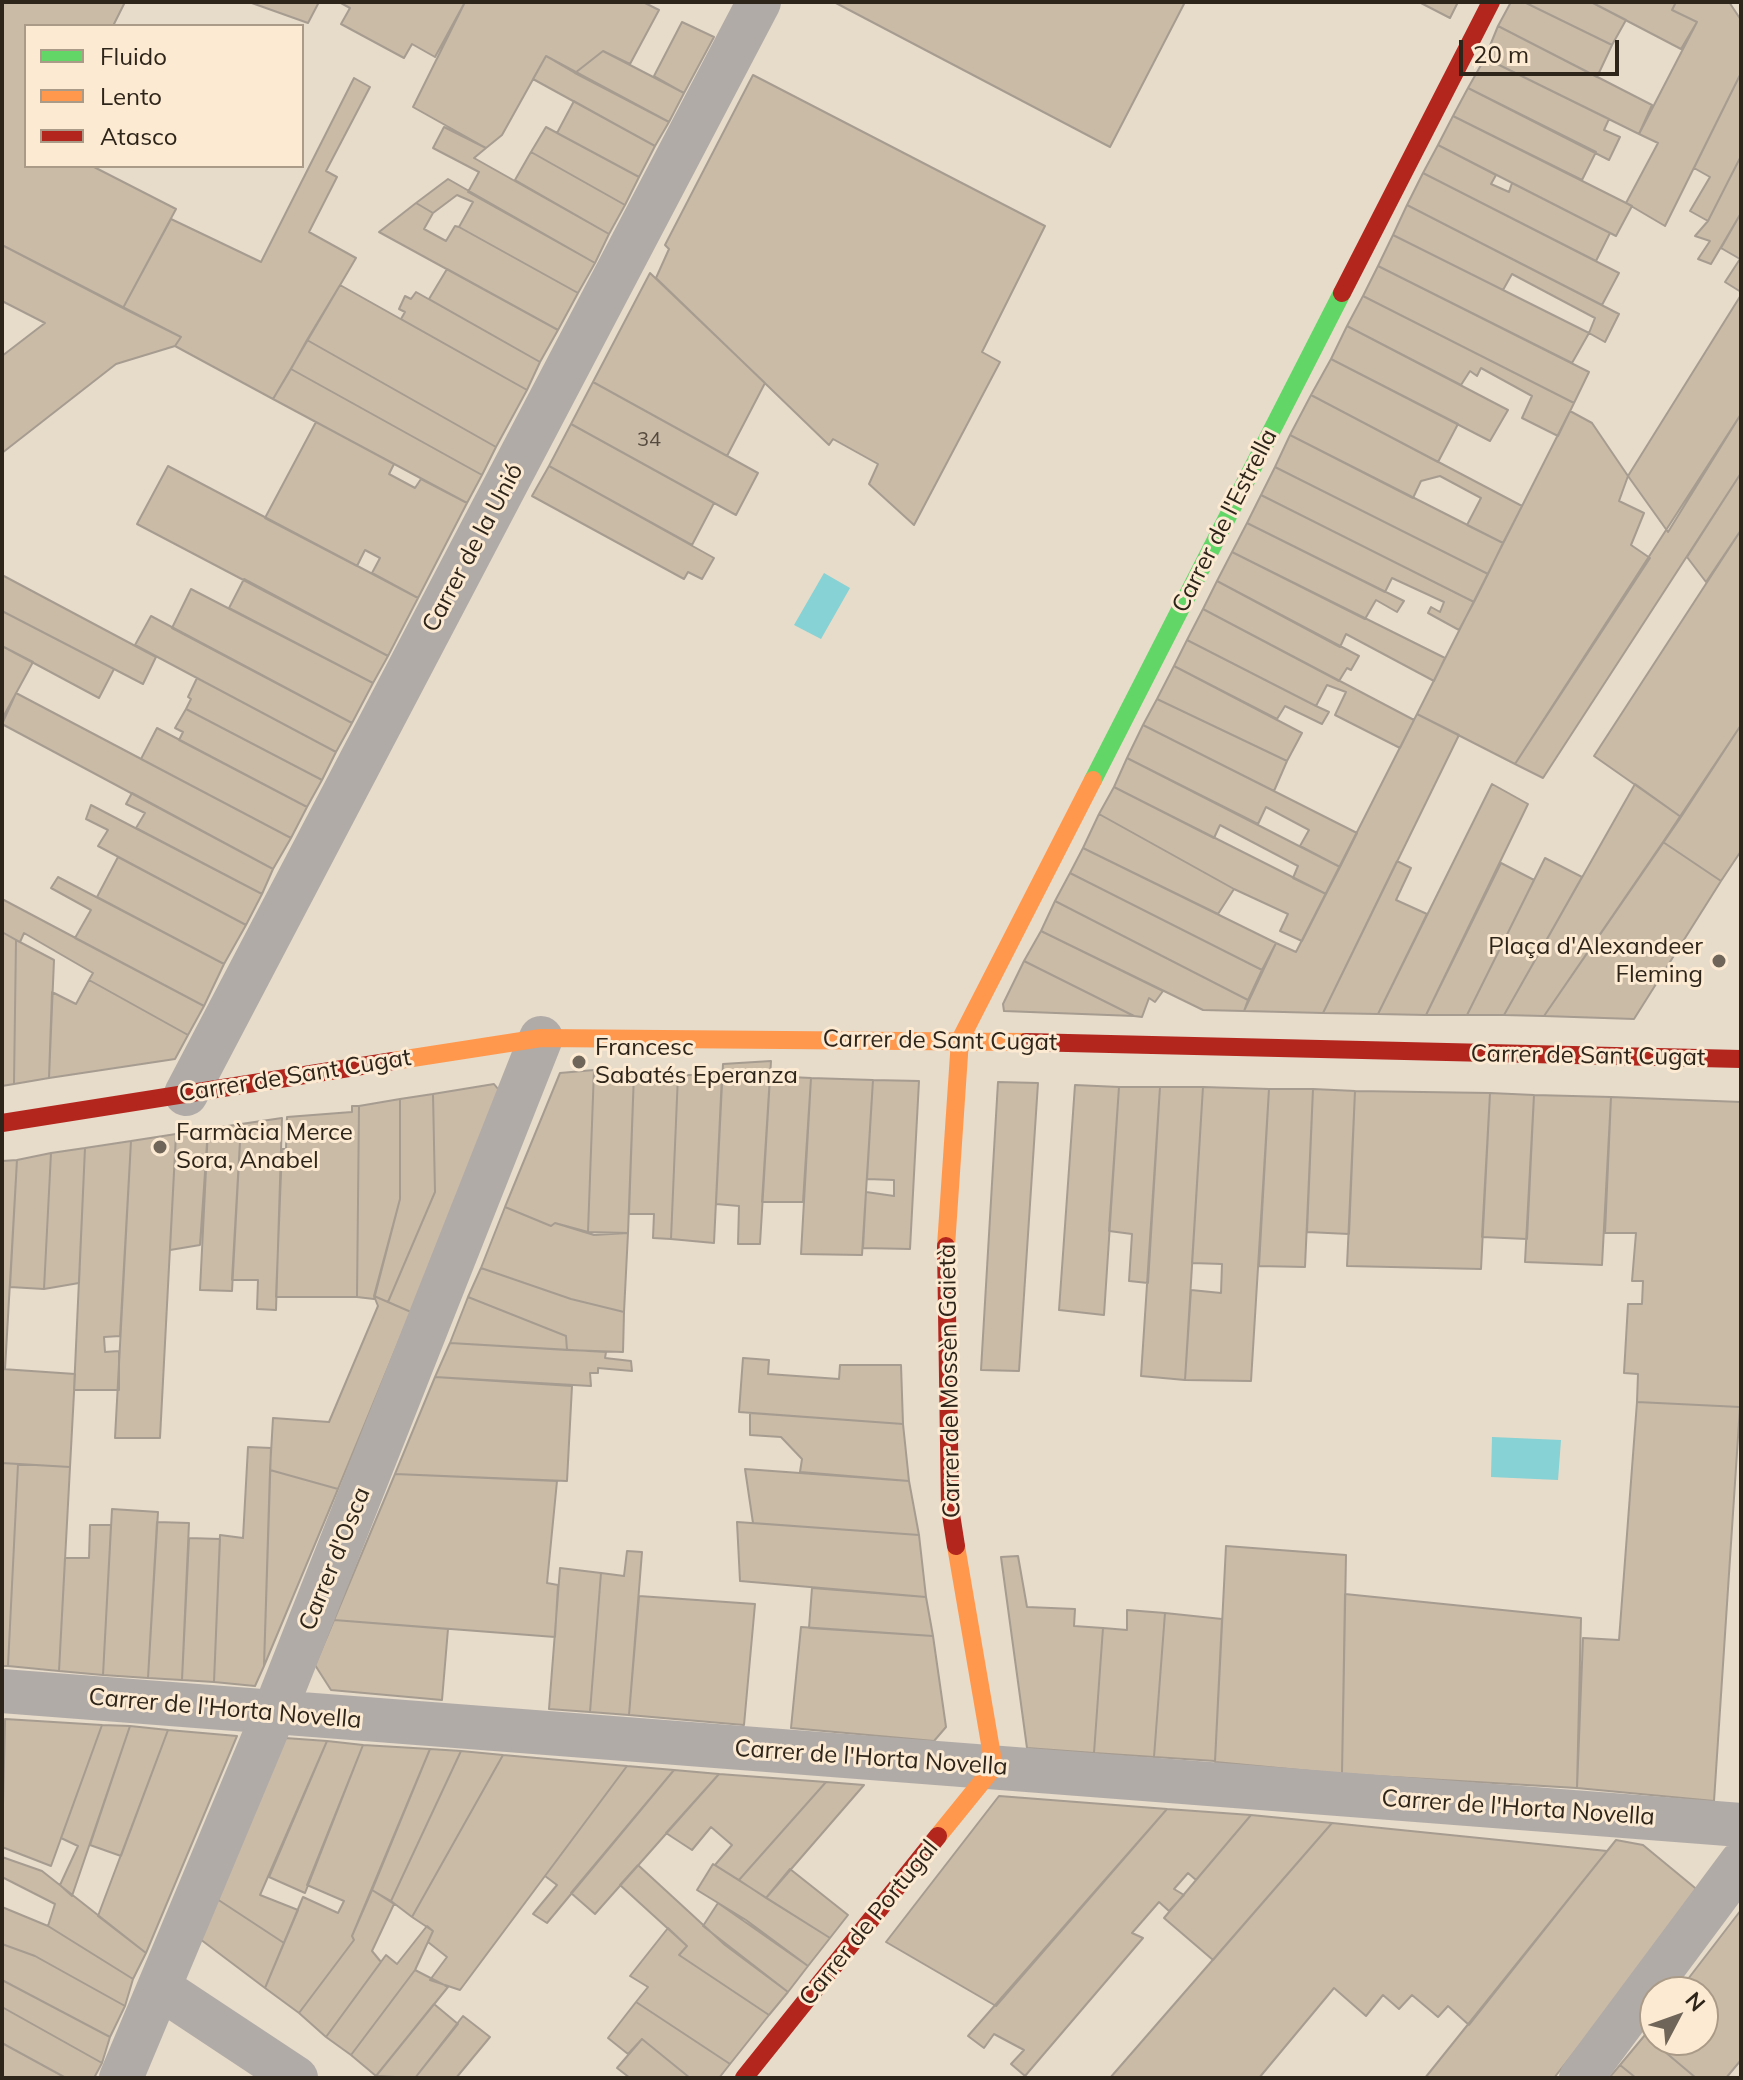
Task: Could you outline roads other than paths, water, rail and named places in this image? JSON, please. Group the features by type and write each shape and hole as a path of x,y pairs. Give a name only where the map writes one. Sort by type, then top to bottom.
{"street":[{"name":"Carrer de l'Estrella","path":"960,1040 1491,2"},
{"name":"Carrer de la Unió","path":"186,1094 747,6"},
{"name":"Carrer de Sant Cugat","path":"2,1123 541,1038 960,1040 1741,1059"},
{"name":"Carrer d'Osca","path":"121,2078 274,1713 541,1038"},
{"name":"Carrer de Mossèn Gaietà","path":"960,1040 944,1273 950,1508 994,1767"},
{"name":"Carrer de l'Horta Novella","path":"2,1691 1741,1825"},
{"name":"Carrer de Portugal","path":"744,2078 994,1767"},
{"path":"1581,2078 1741,1863"},
{"path":"160,1988 296,2078"}],"water":[{"path":"824,573 850,588 821,639 794,625"},
{"path":"1492,1437 1561,1440 1558,1480 1491,1477"}],"place":[{"name":"Plaça d'Alexandeer Fleming","path":"1719,961"},
{"name":"Francesc Sabatés Eperanza","path":"579,1062"},
{"name":"Farmàcia Merce Sora, Anabel","path":"160,1147"}]}
